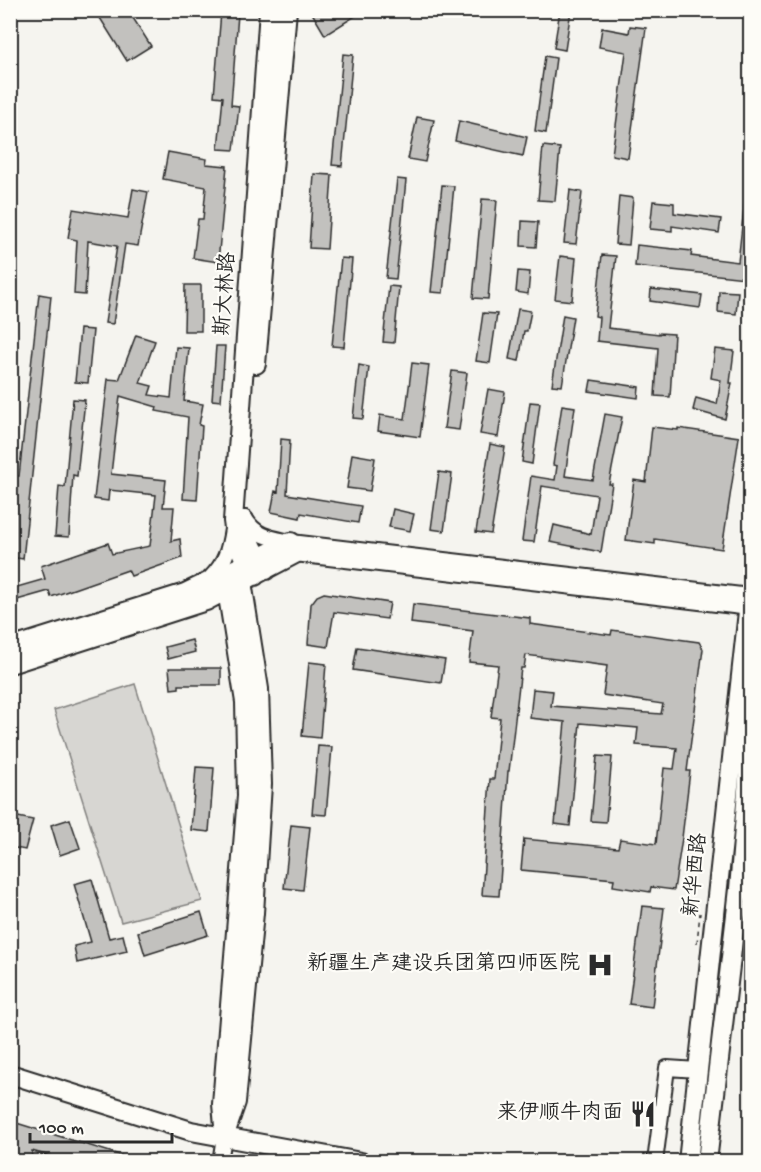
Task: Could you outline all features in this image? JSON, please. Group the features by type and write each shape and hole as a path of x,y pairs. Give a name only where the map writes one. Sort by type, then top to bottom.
{"main road":[{"name":"斯大林路","path":"224,1137 222,1104 247,796 245,702 249,573 246,530 238,518 269,10"},
{"name":"斯大林路","path":"238,518 286,10"},
{"path":"10,664 206,601 293,548"},
{"path":"10,648 200,586 249,573"},
{"name":"新华西路","path":"688,1161 750,600"},
{"name":"新华西路","path":"707,1161 745,890 750,754"},
{"path":"10,1074 191,1131 361,1161"}],"street":[{"path":"200,586 217,571 225,560 238,518 257,533 293,548 750,600"},
{"path":"655,1161 667,1068 698,1070"},
{"path":"220,1161 224,1137"}],"shaded area":[{"path":"135,684 202,901 121,922 54,710"}],"building":[{"path":"95,10 128,10 151,46 127,61"},
{"path":"317,10 365,10 325,35 312,13"},
{"path":"560,10 571,10 565,50 554,48"},
{"path":"221,12 238,14 231,105 239,106 234,150 218,149 223,97 214,96"},
{"path":"630,26 646,28 628,158 612,155 626,52 599,47 602,28 629,33"},
{"path":"343,54 353,55 342,166 332,165"},
{"path":"545,56 556,58 546,133 535,131"},
{"path":"417,117 434,120 425,162 408,159"},
{"path":"459,121 527,137 523,156 455,141"},
{"path":"543,146 560,148 555,201 538,200"},
{"path":"168,152 207,159 206,164 227,166 218,262 193,258 198,219 203,219 206,187 163,179"},
{"path":"314,174 332,175 327,249 309,248"},
{"path":"397,179 406,180 396,279 386,278"},
{"path":"442,185 454,186 443,293 431,292"},
{"path":"133,189 148,192 138,246 125,244 113,324 105,323 117,246 88,241 85,295 74,294 77,240 68,238 73,209 128,218"},
{"path":"570,190 582,192 576,244 564,243"},
{"path":"619,196 633,198 629,245 615,244"},
{"path":"482,199 497,200 488,299 473,298"},
{"path":"745,199 750,199 750,252 745,278 635,266 637,245 692,251 691,256 738,262"},
{"path":"653,201 674,203 674,213 721,219 719,233 672,226 672,231 650,229"},
{"path":"522,221 538,222 536,247 521,246"},
{"path":"602,255 616,256 608,328 674,334 670,397 655,396 658,348 597,341 599,317 595,316"},
{"path":"560,256 576,258 572,301 555,299"},
{"path":"341,258 352,259 344,347 332,346"},
{"path":"518,271 530,272 528,294 516,292"},
{"path":"185,285 201,285 201,331 184,331"},
{"path":"389,286 399,287 394,343 383,342"},
{"path":"651,289 702,295 700,308 650,301"},
{"path":"719,291 738,292 736,314 718,312"},
{"path":"39,294 51,296 23,559 10,557 10,522 16,476 19,476"},
{"path":"518,309 531,311 527,331 524,331 519,361 509,359"},
{"path":"483,313 497,314 490,363 476,361"},
{"path":"563,315 573,317 562,386 552,385"},
{"path":"80,329 93,330 88,383 75,382"},
{"path":"136,335 155,341 140,383 152,386 149,395 171,398 176,347 189,348 184,401 203,404 199,425 202,426 197,500 183,499 188,417 156,411 157,407 120,396 111,474 166,480 163,507 174,507 171,541 180,539 182,558 131,576 128,570 51,597 49,591 10,602 10,589 45,579 41,566 108,543 112,554 150,546 156,495 109,490 108,501 94,499 108,379 119,380"},
{"path":"216,346 225,346 221,401 212,400"},
{"path":"715,349 734,351 730,383 732,383 725,419 693,410 696,398 717,404 721,380 711,378"},
{"path":"412,363 429,365 420,437 378,431 380,415 405,419"},
{"path":"359,365 369,367 363,419 353,418"},
{"path":"452,371 467,373 459,430 444,428"},
{"path":"591,380 639,387 638,398 589,391"},
{"path":"488,389 505,392 498,437 480,434"},
{"path":"73,399 85,400 77,476 73,475 69,537 55,536 59,486 65,487"},
{"path":"530,402 540,403 532,464 522,462"},
{"path":"562,405 575,407 565,476 593,480 605,414 622,417 609,484 612,484 601,552 550,542 554,525 591,534 597,495 542,486 534,542 522,541 531,476 555,480 557,466 553,465"},
{"path":"652,427 678,430 678,428 739,437 722,549 655,539 655,544 626,540 634,480 646,482"},
{"path":"281,439 290,440 287,494 361,506 358,523 301,513 300,518 271,512 275,491 278,492"},
{"path":"490,444 505,447 491,534 476,532"},
{"path":"352,454 375,458 370,491 347,488"},
{"path":"439,472 452,474 444,531 431,529"},
{"path":"393,509 414,514 410,531 389,527"},
{"path":"324,593 390,603 387,619 334,612 328,647 308,644 311,604 317,596"},
{"path":"413,604 530,618 530,624 611,635 612,630 699,642 703,649 674,890 651,887 650,892 613,886 614,879 521,870 524,839 618,848 620,839 656,844 664,768 674,769 677,748 636,745 638,728 580,723 570,826 555,824 565,722 530,718 533,689 553,691 551,706 661,714 663,704 603,695 607,666 526,655 524,668 521,668 508,771 499,896 482,895 490,779 494,779 500,718 491,717 498,665 469,662 473,631 411,623"},
{"path":"192,640 195,652 168,659 165,647"},
{"path":"357,647 445,660 441,683 353,670"},
{"path":"309,662 326,664 320,738 302,736"},
{"path":"169,668 221,668 221,685 179,685 179,688 171,689"},
{"path":"318,746 332,747 326,815 312,814"},
{"path":"597,756 612,757 606,822 591,821"},
{"path":"196,767 214,768 209,832 191,830"},
{"path":"13,816 33,820 25,850 10,847 10,826"},
{"path":"70,819 80,848 60,855 51,825"},
{"path":"291,825 310,827 303,890 284,888"},
{"path":"92,879 109,938 123,935 127,951 77,963 74,946 91,942 74,884"},
{"path":"642,906 664,908 652,1007 629,1004"},
{"path":"201,912 208,935 145,955 138,932"},
{"path":"10,1121 136,1161 67,1161 32,1151 31,1161 14,1161 16,1146 10,1145"}],"place":[{"name":"新疆生产建设兵团第四师医院","path":"600,965"},
{"name":"来伊顺牛肉面","path":"643,1114"}]}
